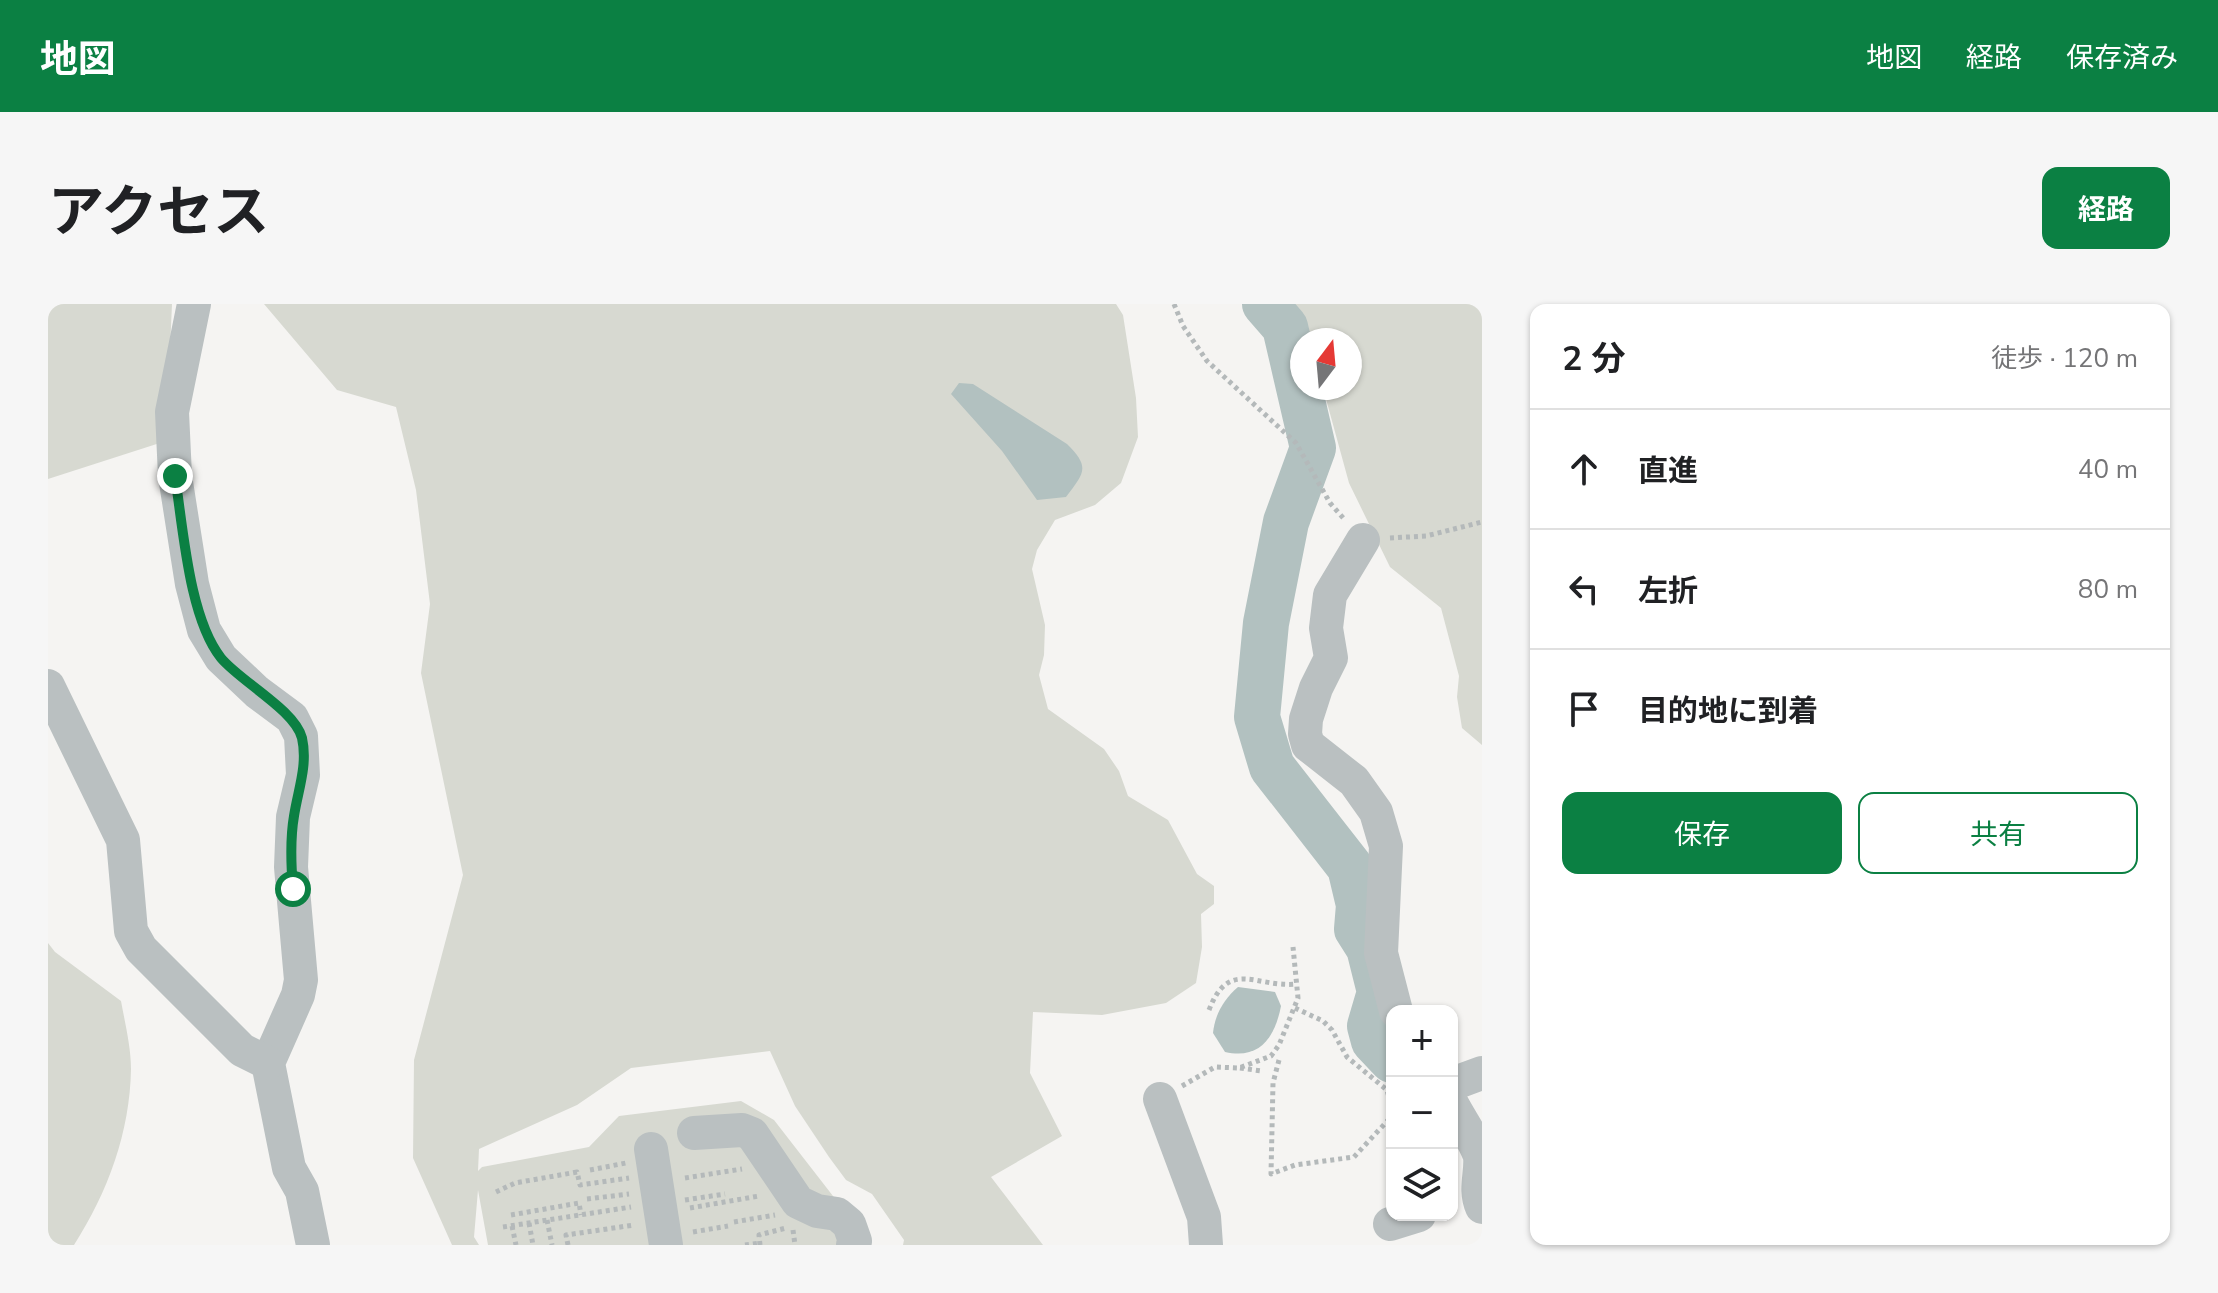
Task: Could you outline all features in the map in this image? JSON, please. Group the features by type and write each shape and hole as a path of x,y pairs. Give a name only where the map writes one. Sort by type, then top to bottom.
{"street":[{"path":"194,304 172,412 175,476 192,584 204,630 221,658 257,692 292,718 301,736 304,753 303,775 293,817 291,867 301,980 298,995 268,1063 289,1168 302,1191 313,1245"},
{"path":"1363,540 1330,595 1326,628 1331,658 1316,688 1306,719 1305,734 1308,745 1354,781 1379,821 1386,856 1381,953 1394,1005"},
{"path":"48,686 123,840 131,931 141,949 242,1050 268,1063"},
{"path":"1458,1082 1482,1073"},
{"path":"1160,1099 1204,1217 1206,1245"},
{"path":"1458,1115 1481,1156 1471,1201"},
{"path":"694,1133 742,1130 752,1134 773,1179 798,1202 817,1211 837,1214 849,1224 855,1241 853,1245"}],"path":[{"path":"1174,304 1183,326 1207,361 1296,443 1330,503 1363,540 1426,536 1482,522"},
{"path":"1239,1068 1271,1056 1279,1045 1298,998 1293,947"},
{"path":"1209,1010 1219,990 1232,979 1240,977 1269,984 1296,984"},
{"path":"1295,1008 1323,1021 1332,1030 1347,1057 1386,1089"},
{"path":"1279,1060 1273,1083 1271,1174 1295,1165 1354,1157 1386,1122"},
{"path":"1160,1099 1215,1067 1262,1071"},
{"path":"496,1192 515,1183 577,1172 580,1185 645,1176 645,1173 660,1198 669,1203 725,1194"},
{"path":"503,1227 773,1179"},
{"path":"587,1199 660,1198 773,1179"},
{"path":"568,1245 566,1235 660,1198"},
{"path":"511,1215 579,1203 581,1215"},
{"path":"547,1220 552,1245"},
{"path":"529,1223 533,1245"},
{"path":"512,1226 516,1245"},
{"path":"745,1245 760,1244 759,1235 792,1226 795,1245"}],"shaded area":[{"path":"48,304 172,304 166,441 48,479"},
{"path":"264,304 1116,304 1123,315 1136,398 1138,437 1121,483 1095,505 1055,520 1037,550 1032,569 1045,625 1044,655 1039,675 1048,709 1104,749 1119,771 1128,796 1168,820 1197,874 1214,886 1214,904 1201,914 1202,947 1196,983 1166,1003 1102,1015 1033,1012 1030,1073 1062,1136 991,1177 1043,1245 903,1245 904,1240 872,1194 846,1180 829,1157 795,1106 770,1051 631,1068 577,1105 479,1149 478,1171 482,1167 589,1147 619,1116 741,1101 774,1120 871,1245 488,1245 478,1190 474,1237 479,1245 452,1245 413,1158 414,1060 463,875 421,673 430,604 416,490 396,407 337,390"},
{"path":"1285,304 1482,304 1482,745 1462,728 1457,697 1459,676 1441,608 1390,567 1349,483 1326,400 1362,400 1362,328 1302,328"},
{"path":"959,383 973,384 1067,444 1079,458 1082,470 1066,497 1037,500 1002,451 951,394"},
{"path":"48,943 55,952 121,1001 131,1061 130,1092 115,1161 97,1204 74,1245 48,1245"},
{"path":"1238,987 1275,992 1281,1006 1275,1027 1264,1044 1248,1053 1237,1054 1225,1052 1213,1033 1221,1007"}],"waterway":[{"path":"1265,304 1285,327 1313,448 1286,522 1266,623 1257,717 1272,767 1350,867 1359,905 1357,929 1369,948 1380,992 1370,1026 1374,1041 1386,1054"}],"route":[{"path":"175,476 192,584 204,630 221,658 257,692 292,718 301,736 303,775 293,817 293,889"}]}
